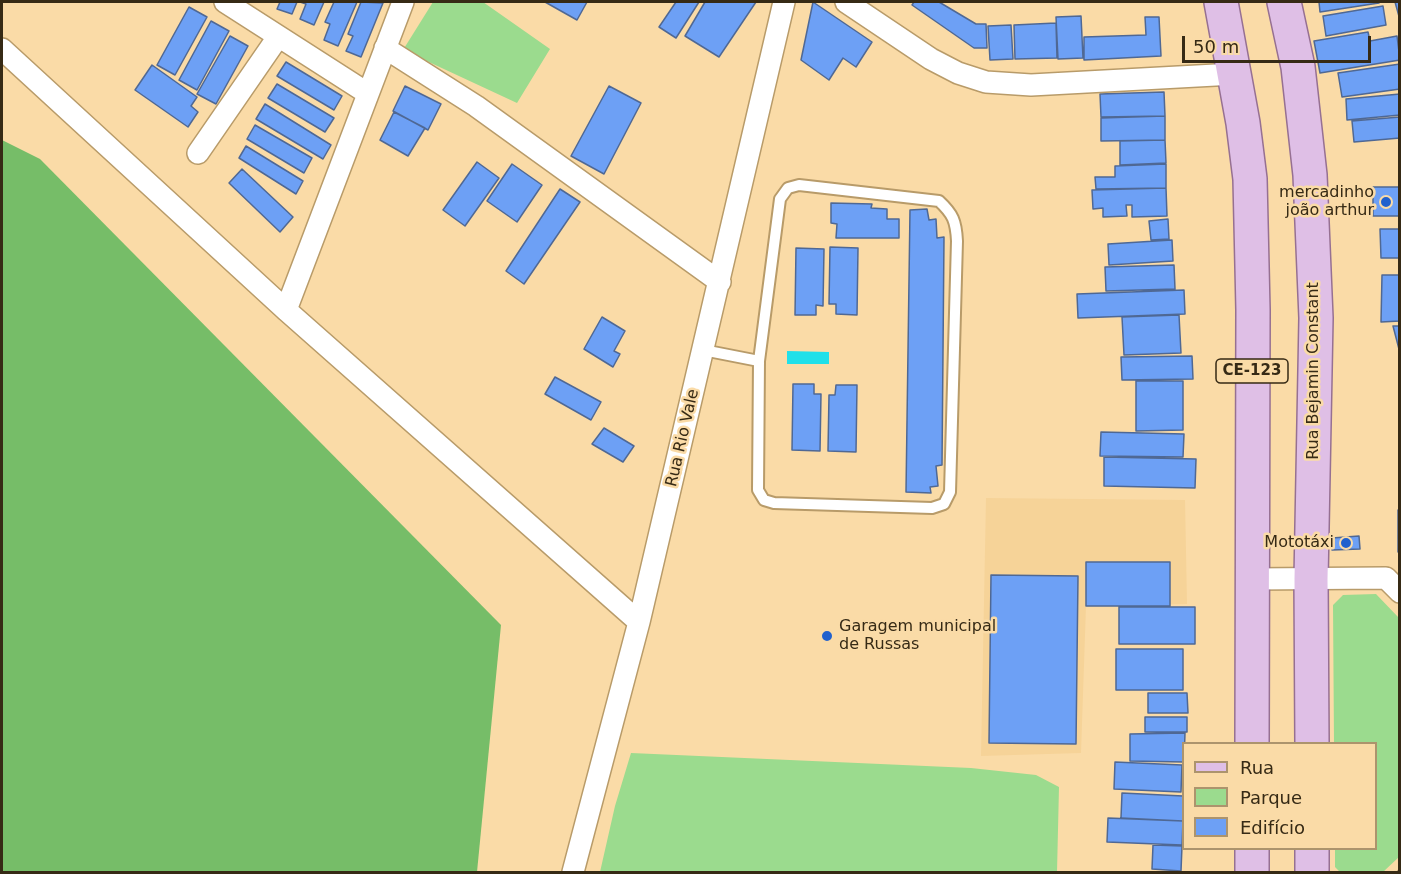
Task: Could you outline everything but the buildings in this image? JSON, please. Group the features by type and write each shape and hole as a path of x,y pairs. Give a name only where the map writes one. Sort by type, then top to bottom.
{"main road":[{"name":"CE-123","path":"1221,2 1243,123 1250,179 1253,310 1252,742"},
{"name":"Rua Bejamin Constant","path":"1284,2 1298,67 1310,175 1316,318 1311,579 1312,742"},
{"path":"1252,850 1252,873"},
{"path":"1312,850 1312,873"}],"street":[{"path":"225,2 367,93"},
{"path":"286,310 403,2"},
{"name":"Rua Rio Vale","path":"573,873 639,622 784,2"},
{"path":"846,2 931,59 958,73 986,81 1031,85 1234,74"},
{"path":"198,153 278,37"},
{"path":"385,48 476,106 720,282"},
{"path":"2,49 286,310 639,622"},
{"path":"1252,579 1395,583"}],"lane":[{"path":"799,185 939,201 950,211 956,225 957,241 951,492 944,504 932,508 774,503 764,500 758,490 759,361 780,199 788,188 799,185"},
{"path":"703,350 759,361"}],"shaded area":[{"path":"986,498 1185,500 1187,604 1086,606 1081,753 981,756"}],"green space":[{"path":"433,2 483,2 550,49 517,103 403,50"},
{"path":"2,140 40,159 501,625 477,872 2,872"},
{"path":"1376,594 1399,618 1399,857 1383,872 1340,872 1335,867 1335,850 1377,850 1377,742 1334,742 1333,605 1343,595"},
{"path":"631,753 971,768 1036,775 1059,787 1057,872 600,872 615,806"}],"water":[{"path":"787,351 829,352 829,364 787,364"}],"place":[{"name":"mercadinho joão arthur","path":"1386,202"},
{"name":"Mototáxi","path":"1346,543"},
{"name":"Garagem municipal de Russas","path":"827,636"}]}
